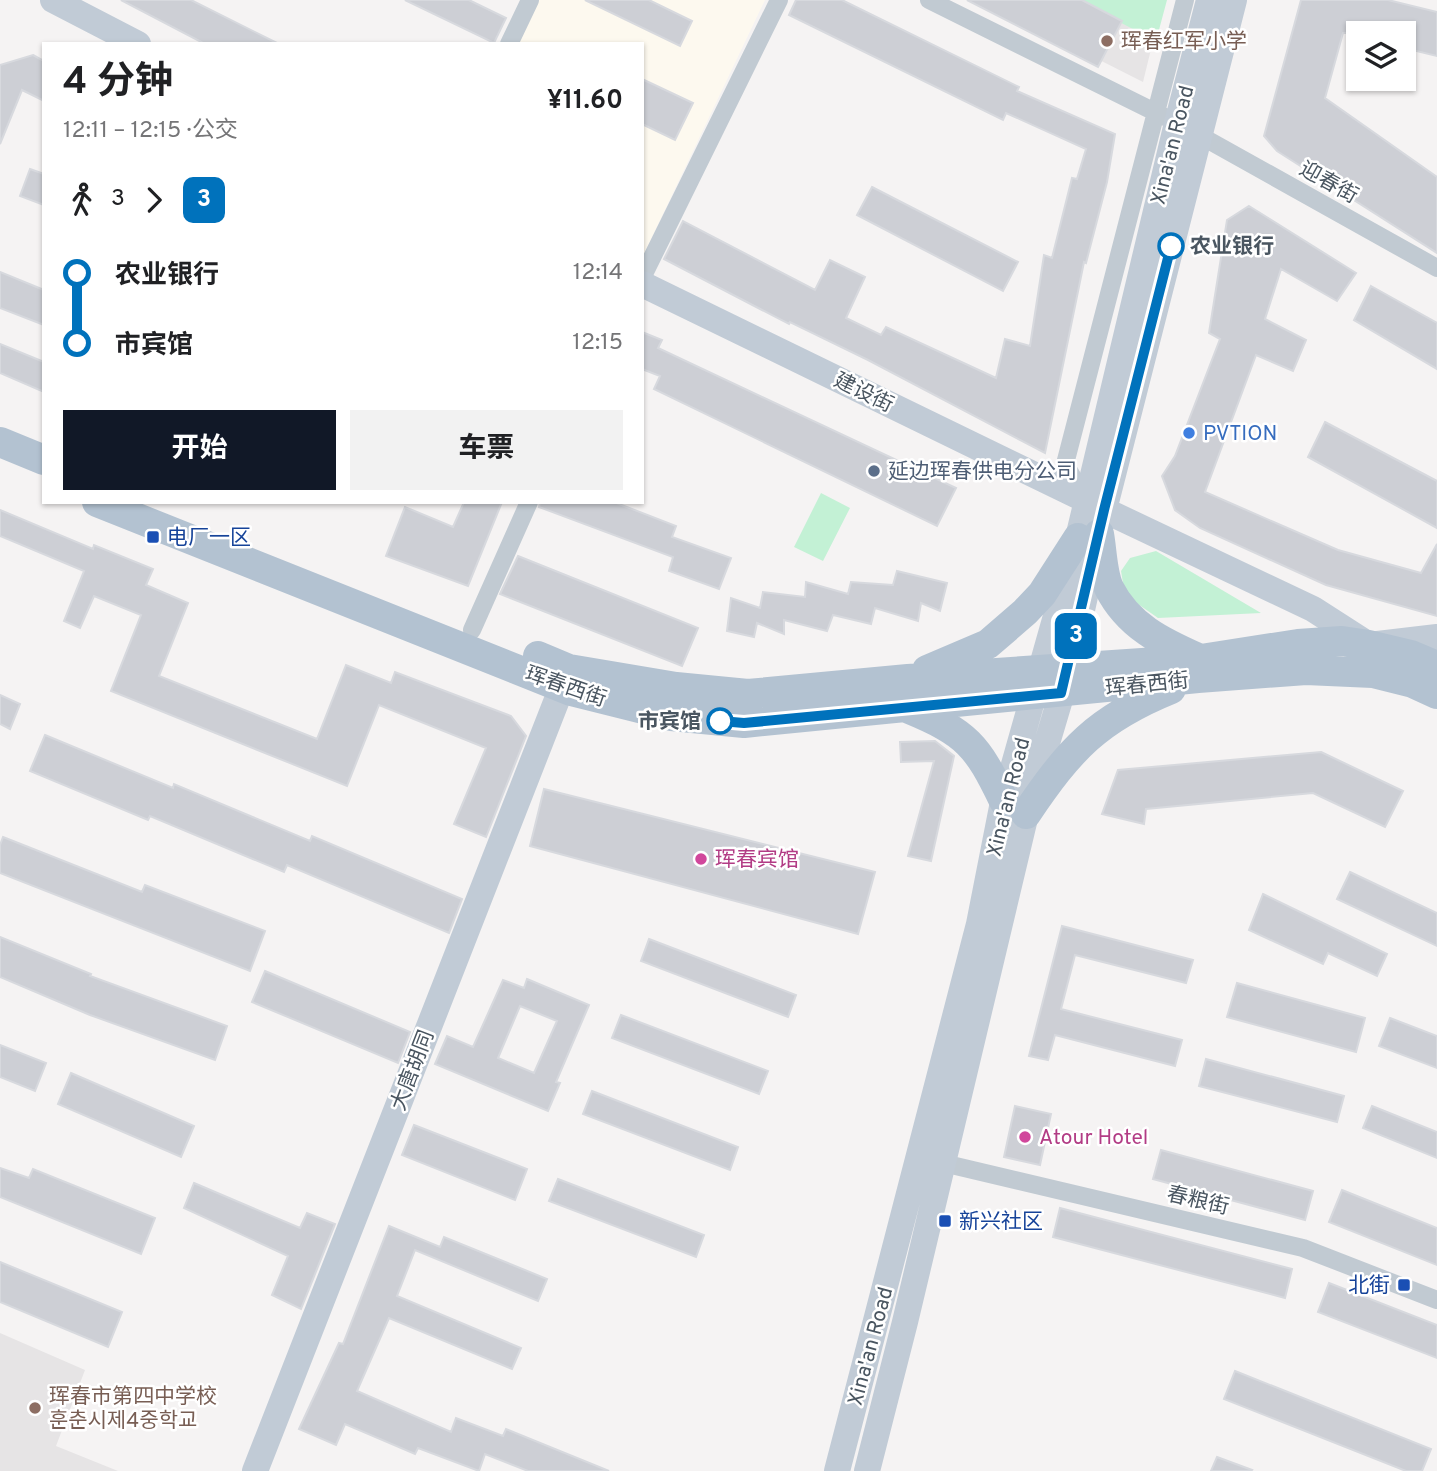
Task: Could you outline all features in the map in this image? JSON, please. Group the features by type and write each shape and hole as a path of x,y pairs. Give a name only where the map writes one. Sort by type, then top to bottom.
{"main road":[{"path":"53,0 134,42"},
{"path":"92,0 104,28"},
{"name":"Xina'an Road","path":"867,1471 943,1163 1015,807 1052,682 1092,520 1177,123 1209,0"},
{"name":"Xina'an Road","path":"1177,123 1234,0"},
{"name":"建设街","path":"644,285 1092,520 1313,609 1369,645"},
{"path":"0,442 42,459"},
{"path":"0,464 42,480"},
{"name":"珲春西街","path":"102,504 671,716 744,723 907,693 1200,669 1373,673 1413,683 1437,694"},
{"name":"珲春西街","path":"152,504 472,630 565,678"},
{"path":"1092,520 1108,586 1123,609 1139,626 1200,669 1110,718 1015,807 974,746 907,693 988,644 1025,612 1042,594 1092,520"},
{"path":"1369,645 1437,637"},
{"name":"珲春西街","path":"1200,669 1298,644 1342,641 1411,655 1437,666"},
{"name":"大唐胡同","path":"255,1471 565,678"},
{"name":"Xina'an Road","path":"837,1471 989,925"}],"street":[{"path":"510,42 530,0"},
{"path":"644,274 779,0"},
{"name":"迎春街","path":"929,0 1177,123 1437,268"},
{"path":"1092,520 1065,464 1177,123 1185,0"},
{"path":"472,630 527,504"},
{"name":"春粮街","path":"943,1163 1303,1248 1437,1300"}],"shaded area":[{"path":"539,0 765,0 644,254 644,42 519,42"},
{"name":"珲春红军小学","path":"981,0 1163,0 1143,82"},
{"name":"珲春市第四中学校 훈춘시제4중학교","path":"0,1333 85,1370 56,1446 118,1471 0,1471"}],"green space":[{"path":"1077,0 1167,0 1156,41"},
{"path":"821,493 850,508 823,561 794,547"},
{"path":"1156,551 1261,613 1158,618 1125,595 1121,571 1130,558"}],"building":[{"path":"121,0 191,0 275,42 201,42"},
{"path":"405,0 469,0 506,18 494,42"},
{"path":"585,0 649,0 692,21 680,46"},
{"path":"796,0 842,0 1019,87 1017,91 1115,134 1107,182 1086,263 1084,262 1045,453 868,360 790,322 789,324 664,259 683,221 815,290 830,260 865,277 846,318 881,335 886,327 996,378 1005,339 1030,346 1044,255 1052,258 1072,178 1077,179 1086,149 1006,113 1003,120 789,15"},
{"path":"967,0 1082,0 1122,21 1098,67"},
{"path":"1301,0 1388,0 1437,12 1437,56 1416,51 1416,21 1346,21 1346,33 1343,33 1325,98 1437,177 1437,253 1277,151 1264,136"},
{"path":"33,55 42,60 42,100 22,90 0,144 0,65"},
{"path":"644,80 693,103 675,140 644,125"},
{"path":"30,169 42,173 42,204 20,196"},
{"path":"872,187 1018,262 1003,291 857,215"},
{"path":"1249,206 1356,273 1337,301 1281,269 1265,319 1306,340 1293,371 1256,355 1205,492 1338,550 1421,573 1437,544 1437,616 1326,585 1200,528 1175,510 1162,476 1175,456 1220,339 1209,333 1227,220"},
{"path":"0,272 42,289 42,324 0,308"},
{"path":"1371,286 1437,323 1437,369 1354,320"},
{"path":"644,333 662,340 658,348 956,488 937,526 654,389 660,376 644,370"},
{"path":"0,344 42,361 42,391 0,373"},
{"path":"1325,422 1437,481 1437,528 1308,457"},
{"path":"463,504 501,504 468,586 386,556 405,507 453,527"},
{"path":"540,504 619,504 676,526 672,537 731,558 719,589 669,571 673,557 539,507"},
{"path":"0,510 93,549 94,545 153,569 146,585 188,603 159,676 317,739 346,665 391,683 395,672 511,716 526,736 486,837 454,824 486,748 379,705 347,786 111,691 141,615 94,596 80,628 64,621 84,571 0,536"},
{"path":"518,556 698,628 682,666 500,594"},
{"path":"897,571 947,583 940,611 921,603 918,621 875,608 871,624 833,615 827,631 784,620 784,634 757,623 754,637 727,631 731,598 760,608 763,592 805,597 806,582 848,594 851,582 893,585"},
{"path":"0,695 20,704 10,729 0,724"},
{"path":"45,735 173,788 174,784 310,841 312,836 462,899 449,933 287,865 284,872 150,816 148,820 30,771"},
{"path":"935,741 954,756 931,861 908,856 934,761 901,762 900,742"},
{"path":"1321,752 1403,791 1385,827 1313,793 1146,809 1144,824 1102,814 1118,770"},
{"name":"珲春宾馆","path":"544,789 875,872 858,934 530,846"},
{"path":"3,837 142,892 145,885 265,931 250,971 0,873 0,845"},
{"path":"1350,872 1437,913 1437,946 1337,899"},
{"path":"1263,894 1387,954 1377,976 1328,953 1323,964 1249,930"},
{"path":"1062,926 1193,960 1186,983 1075,955 1061,1009 1182,1040 1175,1066 1055,1035 1048,1060 1029,1056"},
{"path":"0,937 91,974 90,976 227,1026 215,1060 90,1015 0,977"},
{"path":"649,939 796,995 788,1017 641,961"},
{"path":"265,971 410,1032 398,1063 252,1002"},
{"path":"527,979 589,1005 556,1082 560,1083 548,1111 435,1064 447,1036 473,1047 503,980 524,988","holes":["520,1006 557,1021 534,1073 498,1058"]},
{"path":"1237,983 1365,1018 1356,1052 1227,1017"},
{"path":"621,1015 768,1071 759,1094 612,1038"},
{"path":"1390,1018 1437,1036 1437,1068 1379,1046"},
{"path":"0,1045 46,1063 35,1091 0,1077"},
{"path":"1206,1059 1344,1096 1337,1122 1199,1086"},
{"path":"71,1073 194,1126 181,1157 58,1104"},
{"path":"592,1091 738,1147 730,1170 583,1114"},
{"path":"1015,1106 1051,1114 1040,1165 1004,1157"},
{"path":"1372,1106 1437,1132 1437,1158 1363,1128"},
{"path":"414,1125 527,1169 515,1200 402,1155"},
{"path":"1161,1150 1313,1191 1305,1220 1153,1179"},
{"path":"0,1168 29,1178 33,1169 155,1218 141,1254 0,1197"},
{"path":"558,1179 704,1235 696,1257 549,1201"},
{"path":"194,1183 300,1228 307,1213 335,1224 301,1309 272,1295 288,1256 184,1208"},
{"path":"1342,1190 1437,1228 1437,1265 1329,1222"},
{"path":"1060,1208 1292,1269 1285,1298 1053,1237"},
{"path":"389,1226 440,1247 444,1237 547,1279 538,1301 415,1250 397,1296 521,1348 512,1369 389,1318 357,1391 451,1432 456,1418 503,1436 506,1429 609,1471 528,1471 485,1454 479,1471 418,1448 415,1454 345,1424 336,1445 299,1429 339,1343 343,1344"},
{"path":"0,1262 122,1312 108,1347 0,1302"},
{"path":"1329,1283 1437,1325 1437,1358 1318,1312"},
{"path":"1235,1371 1431,1449 1422,1471 1406,1471 1224,1399"},
{"path":"1217,1457 1252,1470 1211,1471"}],"bus line":[{"name":"3","path":"720,721 744,723 1061,693 1171,246"}],"place":[{"name":"珲春红军小学","path":"1107,41"},
{"name":"农业银行","path":"1171,246"},
{"name":"PVTION","path":"1189,433"},
{"name":"延边珲春供电分公司","path":"874,471"},
{"name":"电厂一区","path":"153,537"},
{"name":"市宾馆","path":"720,721"},
{"name":"珲春宾馆","path":"701,859"},
{"name":"Atour Hotel","path":"1025,1137"},
{"name":"新兴社区","path":"945,1221"},
{"name":"北街","path":"1404,1285"},
{"name":"珲春市第四中学校 훈춘시제4중학교","path":"35,1408"}]}
